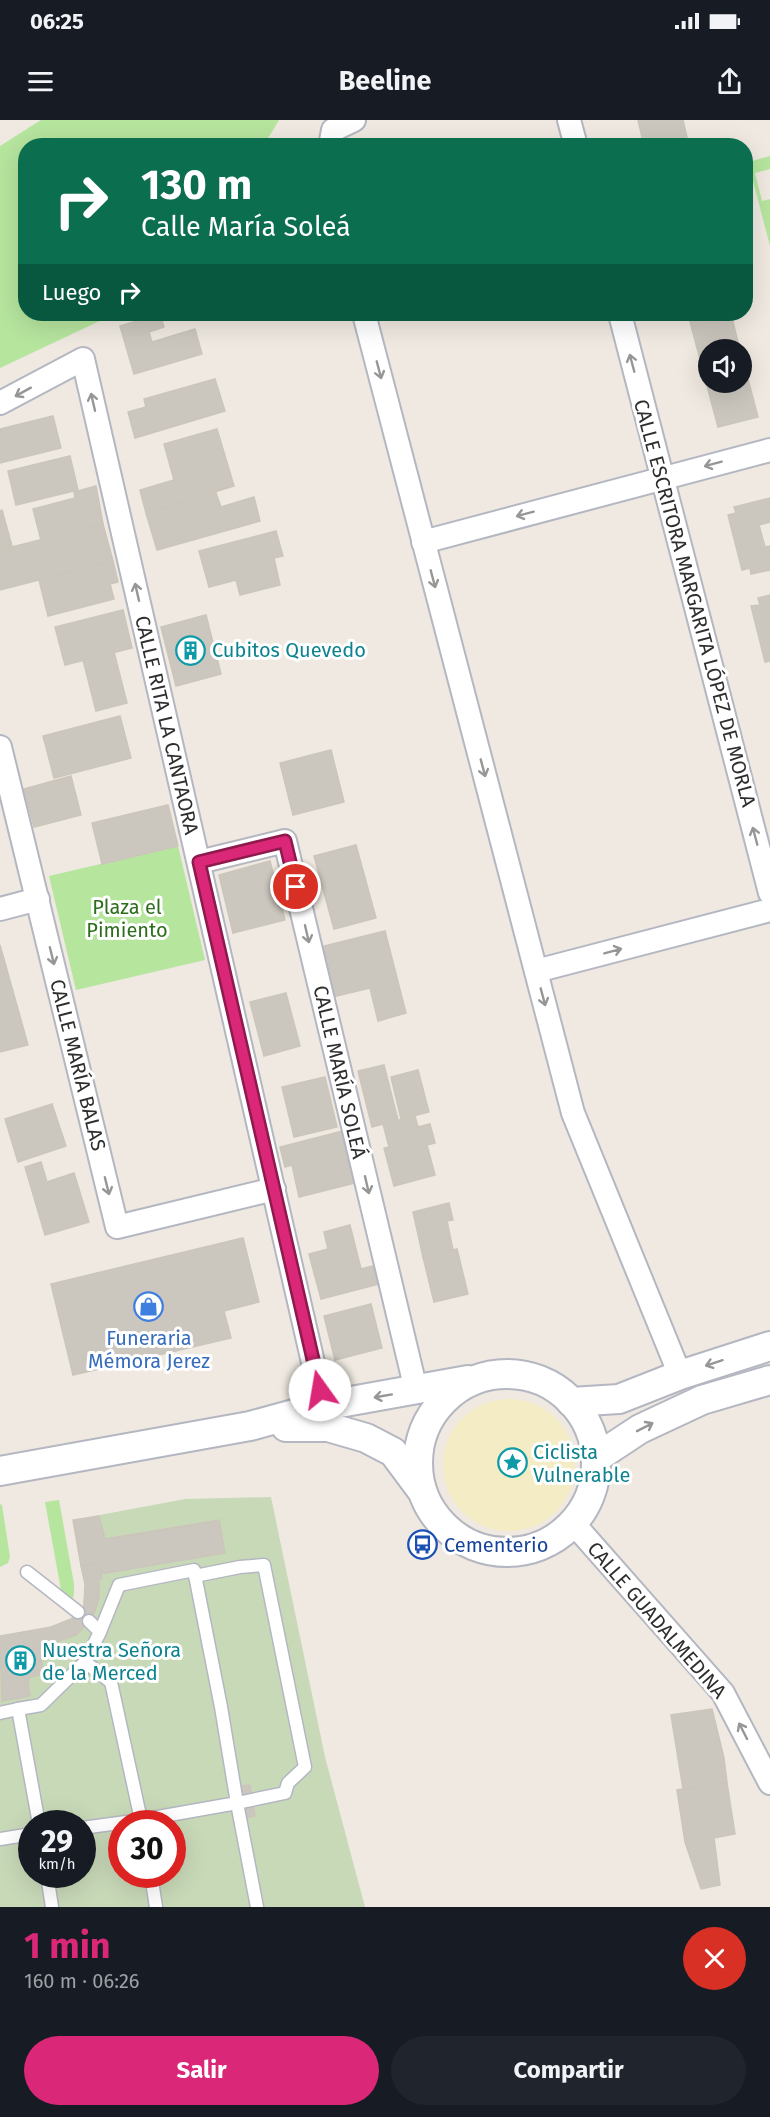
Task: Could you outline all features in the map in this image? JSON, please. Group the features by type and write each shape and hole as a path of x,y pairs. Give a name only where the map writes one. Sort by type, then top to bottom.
{"street":[{"path":"331,138 354,120"},
{"path":"569,120 574,138"},
{"path":"366,321 573,1113 680,1375"},
{"name":"CALLE ESCRITORA MARGARITA LÓPEZ DE MORLA","path":"622,321 770,893"},
{"name":"CALLE RITA LA CANTAORA","path":"0,403 83,359 323,1406"},
{"path":"423,542 770,450"},
{"name":"CALLE MARÍA BALAS","path":"0,747 117,1227 274,1189"},
{"name":"CALLE MARÍA SOLEÁ","path":"199,862 285,841 416,1390"},
{"path":"0,909 38,899"},
{"path":"536,971 770,910"},
{"path":"571,1402 619,1399 680,1375 770,1346"},
{"path":"0,1471 250,1426 323,1406 482,1377 518,1375 546,1384 571,1402 589,1429 596,1458 595,1476 592,1490 581,1512 573,1523 558,1536 533,1548 507,1552 486,1550 464,1542 450,1533 430,1509 422,1492 393,1452 366,1438 328,1427 250,1426"},
{"path":"422,1492 418,1468 419,1447 426,1426 439,1406 456,1390 482,1377"},
{"path":"596,1458 640,1429 702,1400 770,1380"},
{"name":"CALLE GUADALMEDINA","path":"573,1523 723,1693 770,1784"}],"lane":[{"path":"186,1813 285,1793 288,1783 305,1767 264,1565 240,1567 195,1576"},
{"path":"0,1713 40,1705 85,1662 119,1586 194,1570 257,1907"},
{"path":"27,1572 78,1612"},
{"path":"89,1621 100,1632"},
{"path":"85,1662 111,1682 138,1810"},
{"path":"18,1710 36,1810"},
{"path":"0,1839 18,1836"},
{"path":"49,1888 52,1907"},
{"path":"153,1888 156,1907"}],"green space":[{"path":"41,120 279,120 268,138 18,138 18,321 100,321 0,368 0,146"},
{"path":"770,156 770,169 755,173 762,201 770,199 770,246 753,181 753,161"},
{"name":"Plaza el Pimiento","path":"178,846 205,960 76,990 49,876"},
{"path":"271,1497 325,1757 365,1907 0,1907 0,1636 51,1627 71,1619 83,1607 85,1584 73,1520 185,1499"},
{"path":"59,1500 74,1584 72,1601 61,1590 45,1502"},
{"path":"0,1504 10,1557 8,1563 0,1567"}],"sand":[{"path":"509,1399 534,1404 556,1418 570,1440 575,1465 570,1490 556,1512 534,1526 509,1531 484,1526 462,1512 448,1490 443,1465 448,1440 462,1418 484,1404"}],"building":[{"path":"638,120 683,120 687,138 642,138"},
{"path":"137,321 162,321 164,327 149,332 152,342 195,329 202,354 134,374 120,326"},
{"path":"690,321 733,321 737,339 698,339 698,352"},
{"path":"215,379 225,411 135,438 128,412 146,407 144,399"},
{"path":"709,393 752,393 758,417 718,427"},
{"path":"53,416 61,448 0,463 0,429"},
{"path":"217,429 234,486 146,513 140,490 174,480 164,444"},
{"path":"70,456 78,490 16,505 8,471"},
{"path":"96,486 103,524 41,540 33,509 75,498 74,492"},
{"path":"216,493 221,507 254,497 260,521 157,550 146,513"},
{"path":"770,498 770,522 759,525 765,547 770,546 770,570 751,574 750,568 742,570 728,515 736,513 734,507"},
{"path":"2,510 12,546 0,549 0,511"},
{"path":"103,524 113,561 0,590 0,550"},
{"path":"276,531 283,556 274,558 280,585 240,595 236,580 209,587 199,551"},
{"path":"113,561 118,582 110,584 114,599 48,616 39,580"},
{"path":"770,595 770,661 765,662 751,606 760,605 758,598"},
{"path":"123,610 132,648 65,665 55,627"},
{"name":"Cubitos Quevedo","path":"206,615 221,674 176,686 161,627"},
{"path":"114,652 127,703 96,711 83,660"},
{"path":"120,716 131,758 54,778 43,736"},
{"path":"331,750 344,802 293,815 280,763"},
{"path":"71,776 81,815 34,827 24,789"},
{"path":"168,805 178,846 102,864 92,823"},
{"path":"356,845 376,918 334,929 314,856"},
{"path":"270,861 285,920 233,933 219,875"},
{"path":"385,931 406,1013 378,1021 370,988 332,997 320,947"},
{"path":"0,945 28,1045 0,1052"},
{"path":"286,993 300,1046 264,1056 250,1002"},
{"path":"384,1065 398,1120 372,1127 358,1071"},
{"path":"418,1070 429,1112 401,1119 391,1077"},
{"path":"325,1077 337,1127 294,1137 282,1087"},
{"path":"52,1104 66,1146 18,1162 5,1119"},
{"path":"415,1116 418,1127 430,1124 435,1143 427,1145 435,1175 394,1186 384,1148 389,1147 383,1124"},
{"path":"343,1131 355,1183 299,1197 292,1165 285,1167 280,1147"},
{"path":"41,1162 47,1182 74,1173 89,1222 45,1235 25,1167"},
{"path":"449,1203 453,1220 447,1221 453,1250 423,1257 413,1212"},
{"path":"350,1225 361,1269 373,1266 379,1284 321,1299 309,1254 328,1249 324,1232"},
{"name":"Funeraria Mémora Jerez","path":"243,1238 259,1302 224,1311 231,1338 73,1375 51,1284"},
{"path":"457,1249 468,1294 434,1302 423,1257"},
{"path":"371,1304 382,1348 335,1360 324,1316"},
{"path":"99,1516 105,1539 219,1520 225,1553 101,1574 99,1563 81,1566 73,1520"},
{"path":"99,1563 102,1578 99,1580 99,1597 95,1611 76,1635 55,1642 51,1627 71,1619 84,1607 85,1584 81,1566"},
{"name":"Nuestra Señora de la Merced","path":"51,1627 55,1642 54,1645 39,1649 44,1674 30,1677 28,1682 30,1696 2,1701 0,1636"},
{"path":"712,1709 724,1758 727,1783 683,1789 671,1715"},
{"path":"727,1783 735,1834 714,1838 720,1885 701,1889 685,1842 677,1790"},
{"path":"250,1785 255,1816 246,1818 241,1786"}],"place":[{"name":"Cubitos Quevedo","path":"191,650"},
{"name":"Funeraria Mémora Jerez","path":"149,1307"},
{"name":"Ciclista Vulnerable","path":"512,1463"},
{"name":"Cementerio","path":"423,1545"},
{"name":"Nuestra Señora de la Merced","path":"21,1661"}],"route":[{"path":"296,887 285,841 199,862 320,1390"}]}
